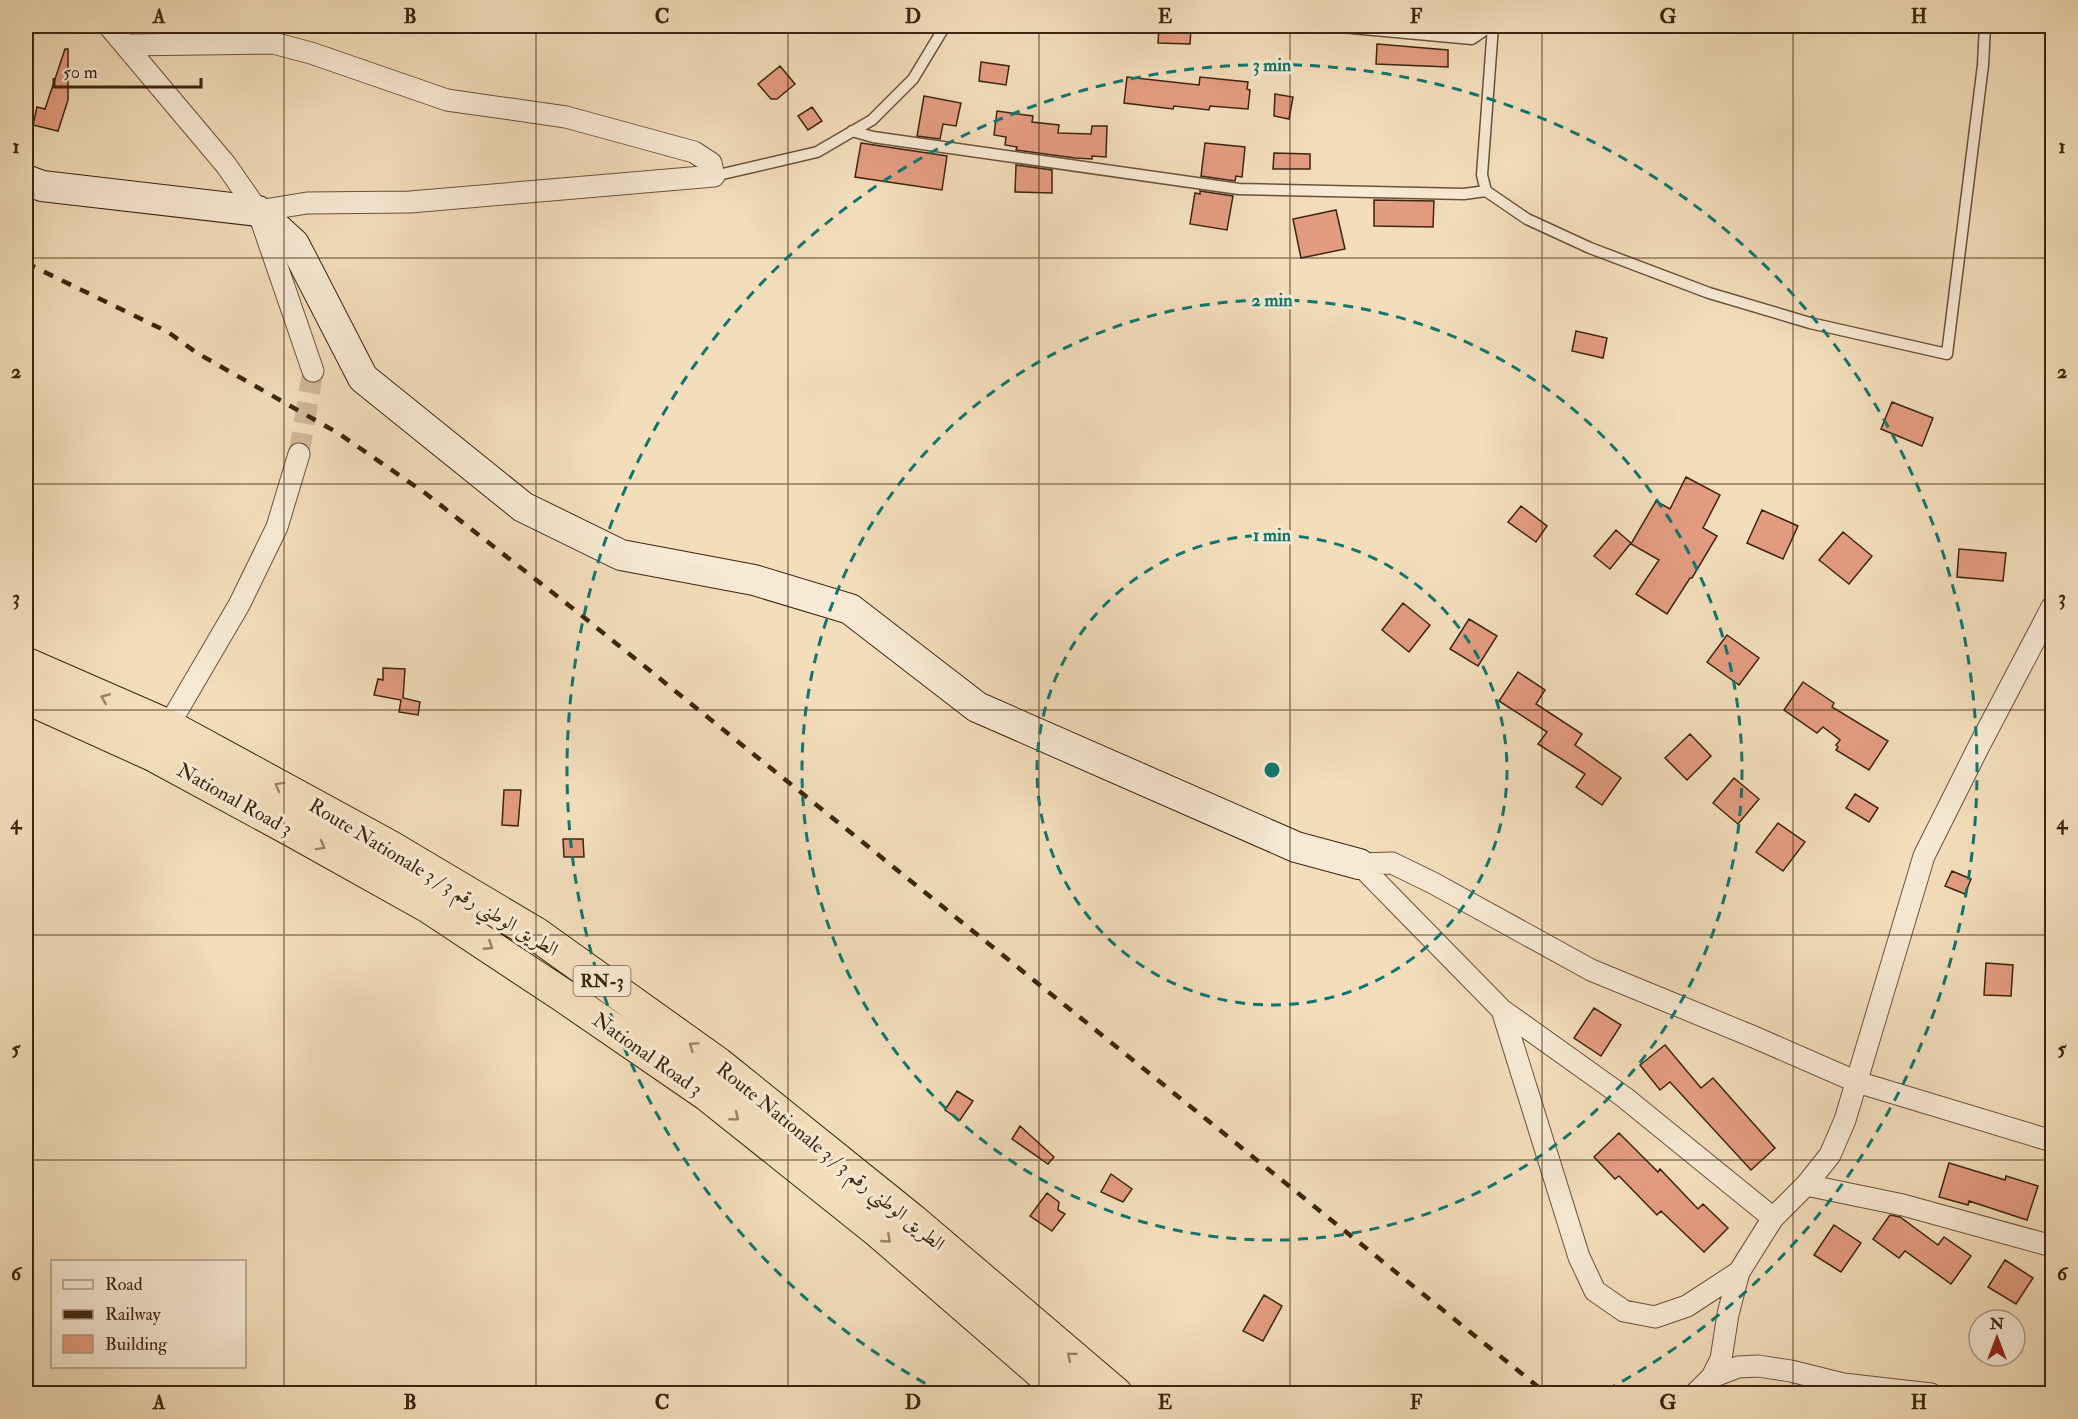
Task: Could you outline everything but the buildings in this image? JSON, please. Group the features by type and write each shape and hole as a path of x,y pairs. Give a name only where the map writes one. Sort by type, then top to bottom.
{"highway":[{"name":"Route Nationale 3 / الطريق الوطني رقم 3","path":"26,664 168,726 388,846 545,941 718,1064 913,1221 1116,1394"},
{"name":"National Road 3","path":"26,697 154,754 428,906 564,996 708,1095 877,1230 1066,1394"}],"street":[{"path":"109,26 226,165 258,211 294,244 363,378 523,507 621,555 754,580 850,609 977,707 1296,847 1359,864 1392,863 1433,883 1591,970 1754,1036 1857,1082 2052,1141"},
{"path":"26,180 42,186 258,211 307,203 410,202 714,176 711,163 694,152 566,117 447,100 311,53 273,43 125,45"},
{"path":"258,211 313,371"},
{"path":"154,754 239,605 277,527 299,454"},
{"path":"1695,1394 1712,1377 1721,1359 1728,1314 1739,1272 1773,1218 1806,1185 1830,1155 1845,1120 1857,1082 1924,856 2052,607"},
{"path":"1359,864 1502,1010 1624,1097 1773,1218"},
{"path":"1502,1010 1579,1257 1595,1291 1624,1311 1655,1317 1687,1306 1739,1272"},
{"path":"1806,1185 1903,1204 2052,1246"},
{"path":"1712,1377 1738,1367 1758,1366 1791,1371 1843,1384 1931,1394"}],"lane":[{"path":"714,176 817,152 872,120 914,79 945,26"},
{"path":"1330,26 1472,39 1487,26"},
{"path":"1492,26 1482,175 1486,191 1527,219 1590,248 1708,293 1810,323 1947,354 1983,65 1985,26"},
{"path":"852,131 873,136 1239,189 1464,194 1486,191"}],"tunnel":[{"path":"299,454 313,371"}],"railway":[{"path":"26,263 168,332 197,353 338,433 425,493 571,607 1547,1394"}]}
